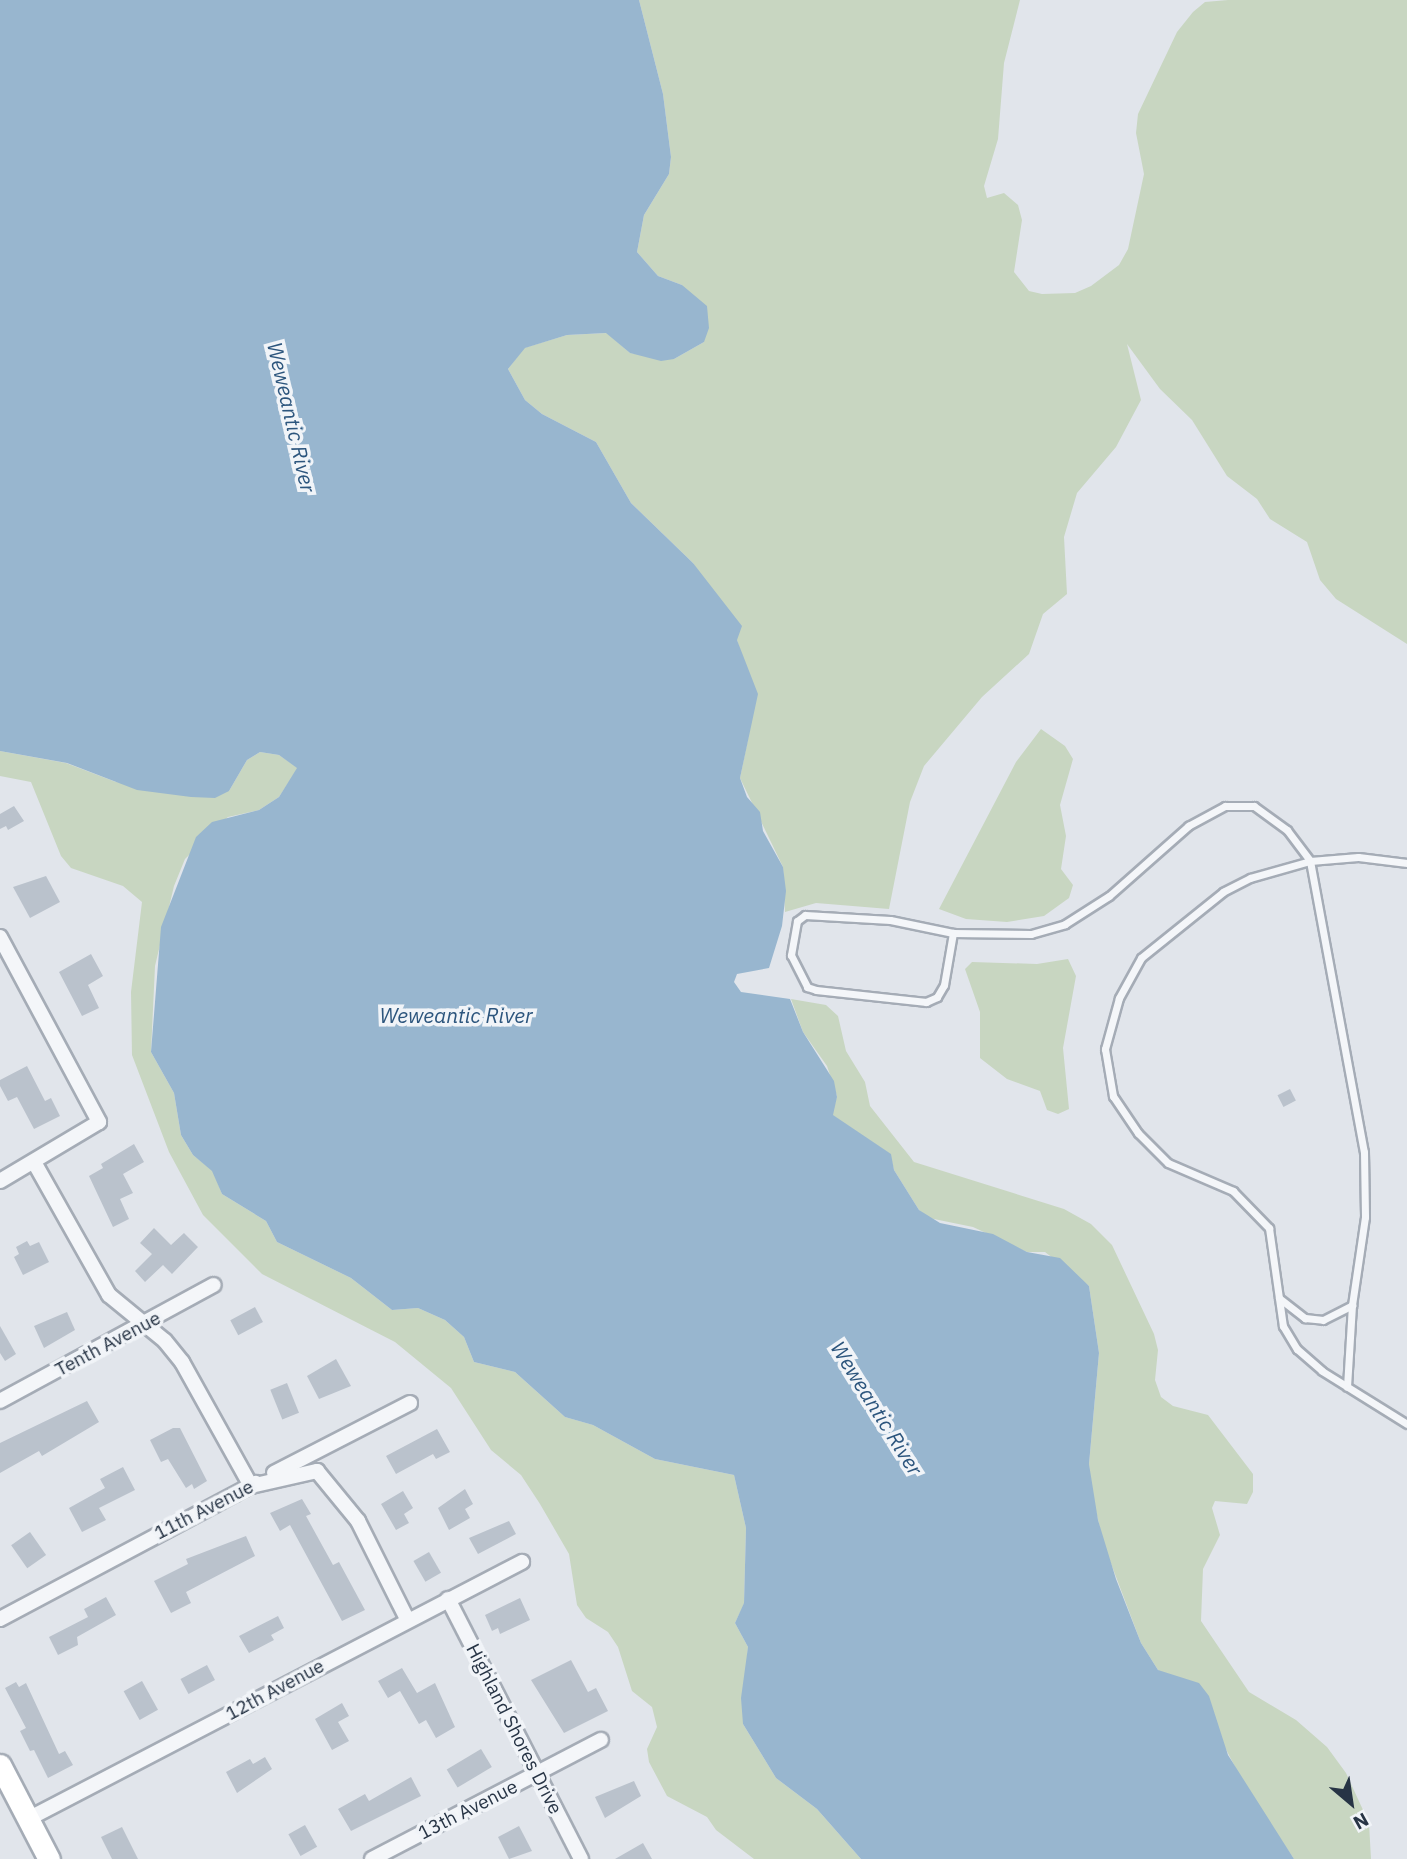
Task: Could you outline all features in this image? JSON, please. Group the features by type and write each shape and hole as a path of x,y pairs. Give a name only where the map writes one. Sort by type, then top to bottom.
{"street":[{"path":"0,937 5,960 99,1122 0,1181"},
{"path":"34,1162 108,1295 145,1325 182,1362 251,1486 317,1471 358,1521 407,1619"},
{"name":"Tenth Avenue","path":"0,1401 145,1325 214,1285"},
{"name":"11th Avenue","path":"0,1619 410,1403"},
{"name":"12th Avenue","path":"29,1819 407,1619 522,1562"},
{"name":"Highland Shores Drive","path":"448,1599 581,1859"},
{"name":"13th Avenue","path":"372,1859 601,1740"},
{"path":"0,1765 49,1859"}],"lane":[{"path":"953,933 944,985 937,997 926,1002 807,987 791,955 797,921 805,915 890,920 953,933 1031,934 1065,924 1109,896 1188,826 1225,806 1254,806 1269,815 1310,861 1364,1152 1365,1217 1352,1305 1347,1387"},
{"path":"1407,863 1358,857 1310,861 1250,878 1223,892 1141,958 1119,998 1105,1049 1114,1096 1138,1133 1168,1163 1233,1191 1269,1228 1283,1326 1297,1349 1347,1387 1407,1424"},
{"path":"1279,1298 1305,1318 1323,1320 1352,1305"}],"green space":[{"path":"639,0 1020,0 1004,63 998,139 984,186 987,198 1004,193 1018,205 1022,220 1014,272 1029,291 1042,294 1075,293 1091,286 1119,265 1128,249 1144,174 1136,133 1138,114 1177,32 1205,2 1407,0 1407,644 1336,599 1320,580 1307,542 1270,519 1257,499 1227,476 1192,420 1160,389 1127,344 1141,400 1116,447 1077,493 1064,537 1067,594 1043,614 1029,654 982,697 924,766 910,802 889,909 816,903 785,912 783,867 740,778 749,734 745,665 737,640 693,563 631,503 596,442 542,414 525,400 508,369 524,348 567,335 607,333 630,353 674,359 704,342 682,285 658,276 637,252 644,215 669,174 671,157 663,94"},
{"path":"1041,729 1065,746 1073,759 1060,805 1066,836 1061,869 1073,885 1069,898 1044,916 1007,922 966,919 939,909 1016,762"},
{"path":"0,751 66,763 116,782 229,791 247,760 260,752 279,755 298,768 279,797 259,810 228,817 185,859 174,886 155,966 151,1052 174,1093 181,1135 193,1155 213,1171 222,1194 266,1221 277,1242 351,1278 392,1310 418,1308 445,1320 464,1337 474,1362 515,1372 565,1417 593,1425 655,1459 734,1475 746,1528 744,1604 735,1623 748,1647 743,1724 776,1778 817,1809 861,1859 754,1859 716,1830 707,1817 667,1796 649,1762 647,1749 657,1727 652,1707 632,1691 618,1647 608,1632 586,1618 577,1605 569,1554 521,1475 491,1450 451,1388 395,1342 262,1274 203,1215 169,1152 132,1055 131,992 142,902 123,886 71,868 61,856 31,782 0,776"},
{"path":"1068,959 1076,976 1063,1048 1069,1109 1058,1114 1047,1110 1040,1091 1007,1079 980,1058 980,1012 965,969 972,962 1037,964"},
{"path":"791,999 826,1005 838,1016 846,1051 865,1082 870,1106 914,1162 1064,1209 1091,1224 1112,1245 1154,1334 1158,1350 1155,1380 1161,1397 1173,1406 1208,1415 1253,1474 1253,1492 1247,1504 1215,1501 1212,1508 1220,1535 1203,1569 1201,1621 1249,1692 1296,1720 1327,1747 1346,1773 1369,1823 1371,1859 1294,1859 1245,1786 1218,1734 1214,1713 1158,1670 1141,1643 1104,1545 1091,1490 1089,1464 1099,1353 1089,1286 1045,1252 1027,1252 973,1227 929,1218 919,1210 894,1170 890,1154 832,1115 837,1096 827,1066 803,1032"}],"water":[{"name":"Weweantic River","path":"0,0 639,0 663,94 671,157 669,174 644,215 637,252 658,276 682,285 707,306 709,328 704,342 674,359 661,361 630,353 606,333 567,335 525,348 508,369 525,400 542,414 596,442 631,503 693,563 742,626 737,640 758,694 740,778 747,797 760,812 763,831 783,867 786,891 782,926 769,968 737,974 734,982 741,992 790,999 803,1032 834,1081 837,1097 833,1115 891,1154 894,1170 919,1210 940,1223 993,1234 1027,1252 1060,1258 1089,1286 1099,1353 1089,1464 1098,1520 1116,1579 1141,1643 1158,1670 1199,1683 1209,1696 1228,1755 1294,1859 861,1859 817,1809 776,1778 743,1724 741,1698 748,1647 735,1623 744,1603 746,1528 734,1475 655,1459 593,1425 565,1417 515,1372 474,1362 464,1337 445,1320 418,1308 392,1310 351,1278 277,1242 266,1221 222,1194 212,1171 193,1155 181,1135 174,1093 151,1052 161,927 196,837 212,822 259,810 279,797 297,768 279,755 260,752 247,760 229,791 215,798 191,797 137,790 67,763 0,751"}],"building":[{"path":"14,806 24,821 8,830 6,826 0,829 0,814"},
{"path":"46,876 60,902 30,918 13,887"},
{"path":"91,954 103,976 88,985 99,1008 82,1016 59,972"},
{"path":"27,1066 45,1101 51,1098 60,1116 34,1129 17,1097 8,1101 0,1086 0,1080"},
{"path":"1290,1089 1296,1101 1283,1107 1278,1095"},
{"path":"134,1144 144,1162 123,1174 133,1193 120,1199 129,1219 113,1227 89,1176 103,1168 101,1164"},
{"path":"154,1228 171,1245 184,1233 198,1247 172,1274 163,1265 145,1282 135,1271 152,1254 140,1243"},
{"path":"27,1241 30,1246 39,1242 49,1262 23,1275 14,1257 19,1254 16,1247"},
{"path":"255,1307 263,1322 238,1335 230,1320"},
{"path":"67,1312 75,1330 44,1348 34,1326"},
{"path":"0,1326 16,1354 5,1361 0,1353"},
{"path":"336,1359 351,1386 319,1399 307,1376"},
{"path":"287,1383 299,1413 282,1419 270,1390"},
{"path":"87,1401 99,1422 42,1456 39,1451 0,1473 0,1443"},
{"path":"173,1428 180,1428 207,1481 194,1489 192,1484 186,1488 168,1459 161,1462 150,1440"},
{"path":"437,1429 450,1452 436,1459 433,1454 396,1474 386,1456"},
{"path":"123,1467 135,1490 99,1508 106,1520 82,1532 69,1508 105,1488 100,1479"},
{"path":"465,1489 473,1504 465,1509 470,1518 449,1530 438,1508"},
{"path":"403,1491 413,1508 404,1514 409,1523 396,1530 381,1504"},
{"path":"302,1499 311,1514 306,1516 333,1565 339,1562 365,1610 342,1621 290,1525 280,1531 270,1513"},
{"path":"509,1521 516,1534 478,1554 469,1538"},
{"path":"30,1532 46,1555 27,1568 11,1545"},
{"path":"246,1536 255,1556 186,1592 191,1603 171,1613 154,1581 188,1564 186,1559"},
{"path":"429,1552 441,1573 425,1582 413,1561"},
{"path":"106,1597 116,1615 77,1637 78,1645 58,1655 49,1637 88,1617 84,1609"},
{"path":"520,1598 530,1620 500,1634 498,1628 492,1631 485,1615"},
{"path":"278,1616 284,1628 271,1635 274,1640 249,1653 239,1636"},
{"path":"571,1660 588,1692 596,1688 608,1711 564,1733 531,1680"},
{"path":"207,1665 215,1680 188,1694 181,1679"},
{"path":"402,1668 417,1693 435,1683 455,1727 436,1738 426,1720 419,1724 400,1691 388,1698 378,1681"},
{"path":"142,1681 158,1710 140,1720 124,1691"},
{"path":"16,1682 19,1687 26,1683 59,1754 65,1751 73,1765 48,1778 34,1750 30,1751 20,1731 26,1728 5,1688"},
{"path":"342,1703 349,1716 338,1722 349,1741 332,1750 315,1719"},
{"path":"481,1749 492,1767 458,1788 447,1770"},
{"path":"265,1757 272,1769 237,1793 226,1772 250,1759 253,1764"},
{"path":"411,1777 421,1796 351,1831 338,1809 365,1794 369,1801"},
{"path":"634,1781 641,1796 605,1818 595,1797"},
{"path":"305,1825 317,1847 301,1856 288,1834"},
{"path":"519,1826 532,1851 509,1859 498,1837"},
{"path":"122,1827 138,1859 112,1859 101,1837"},
{"path":"643,1843 652,1859 615,1859"}]}
